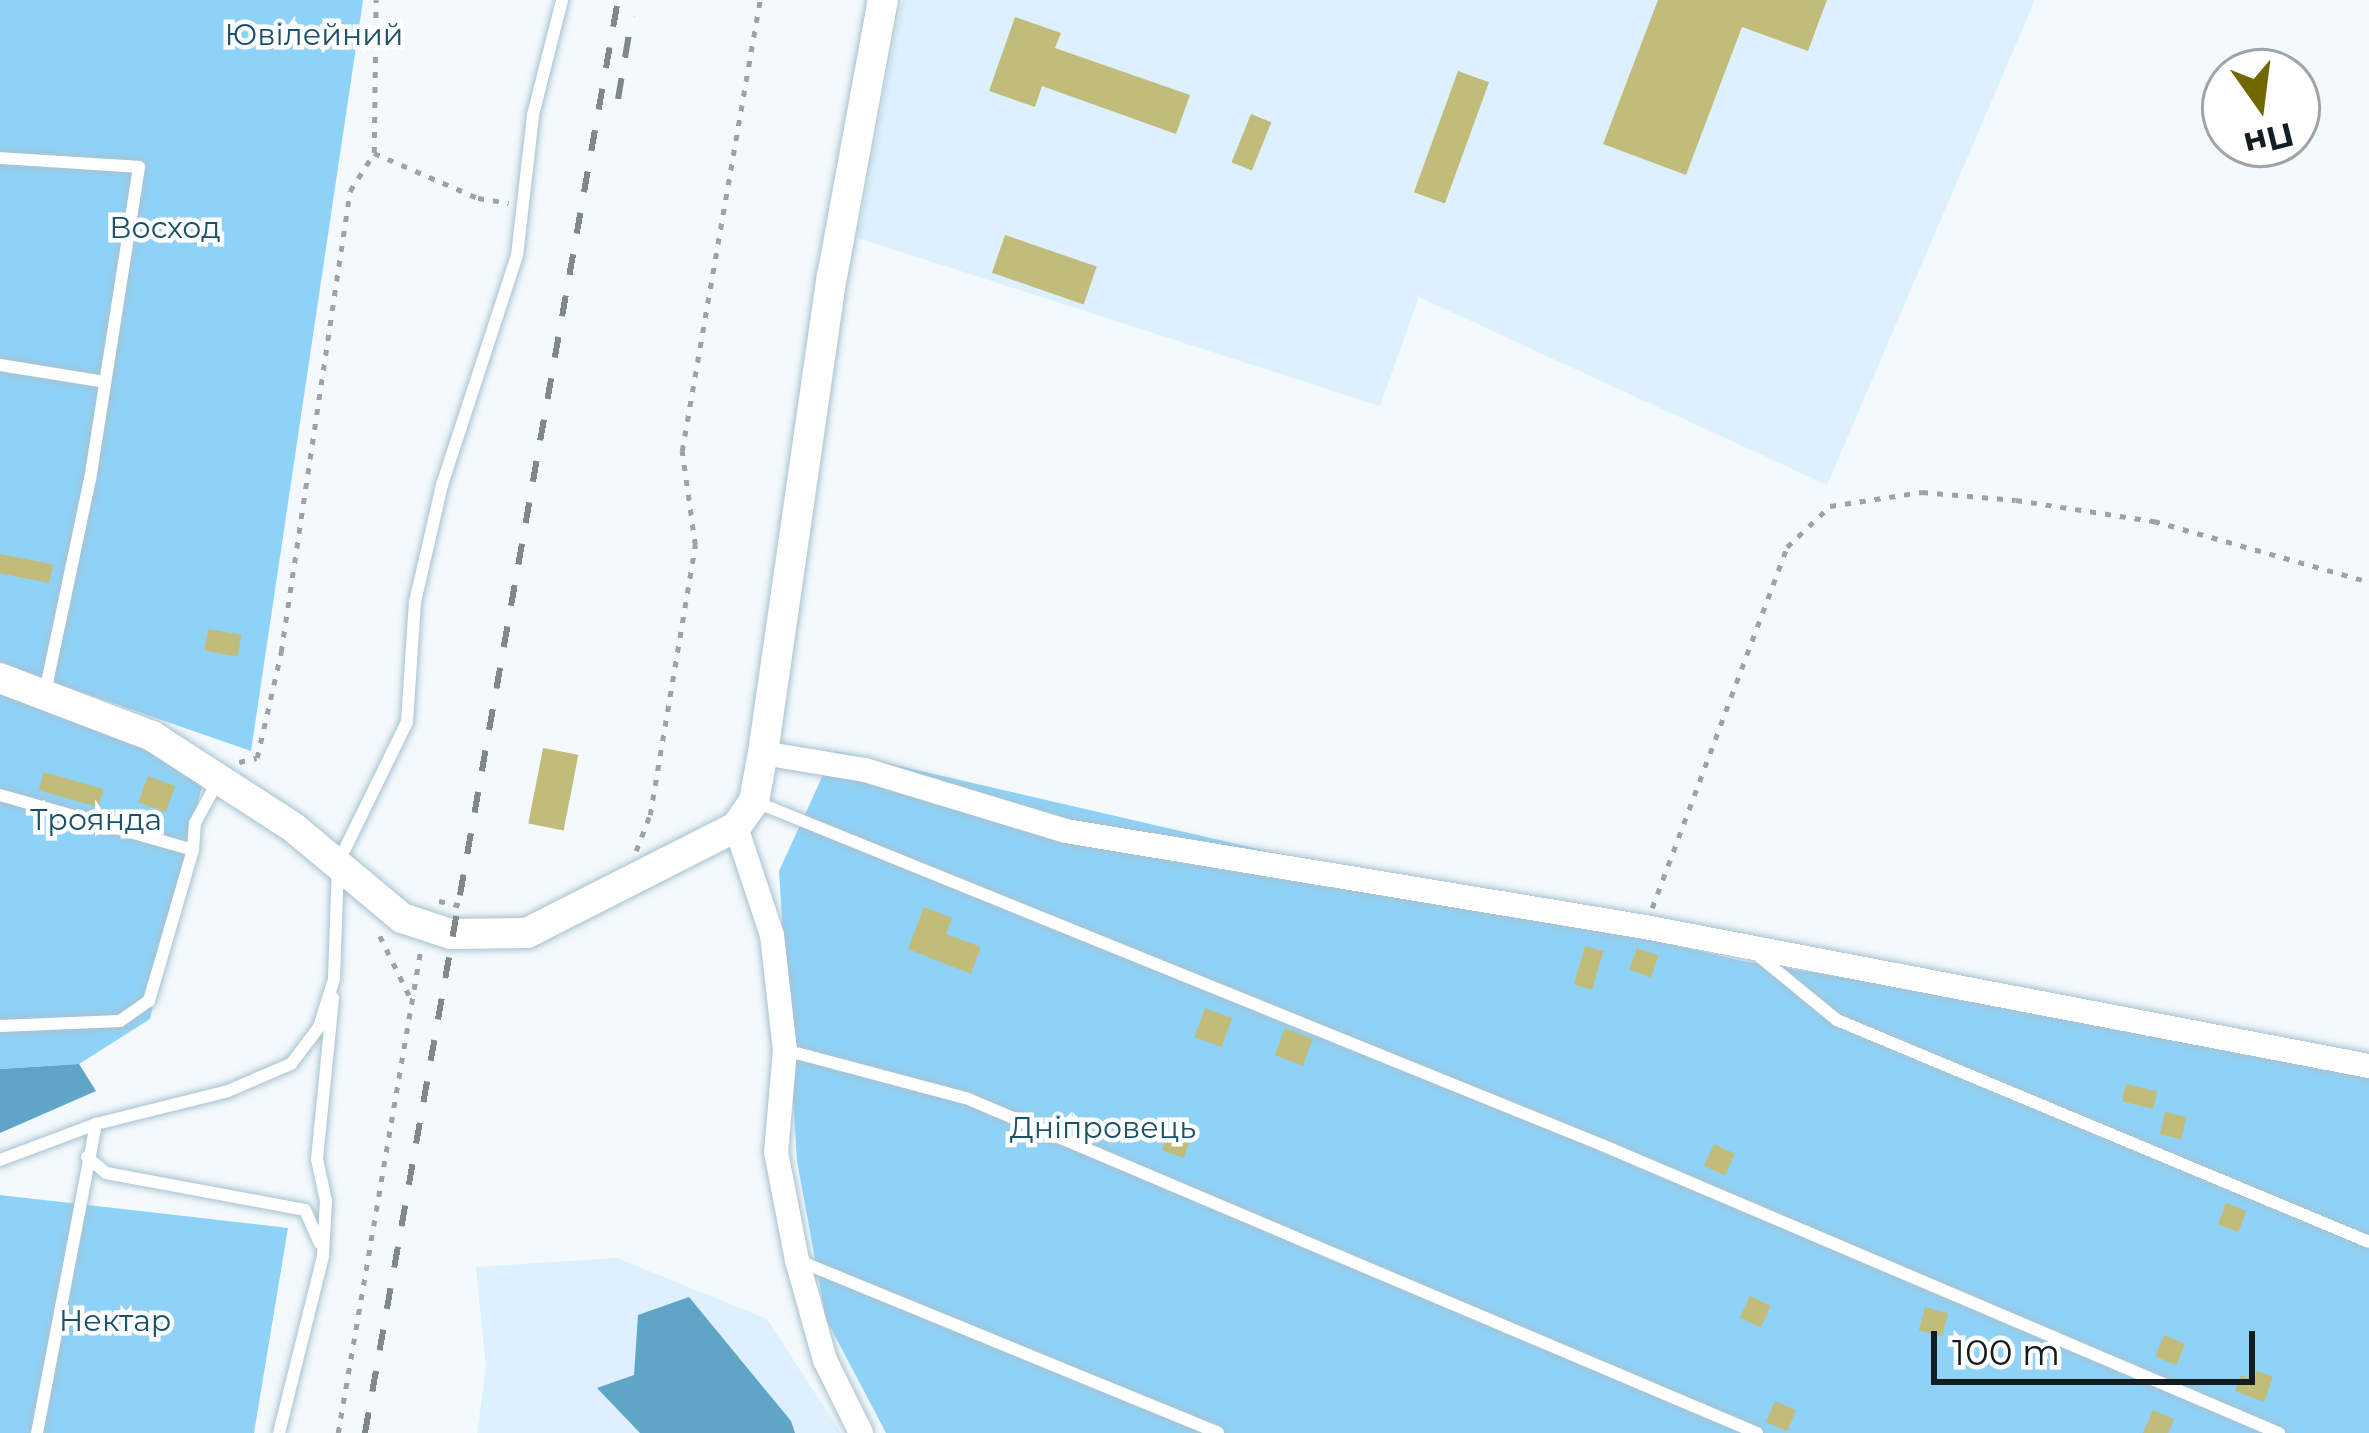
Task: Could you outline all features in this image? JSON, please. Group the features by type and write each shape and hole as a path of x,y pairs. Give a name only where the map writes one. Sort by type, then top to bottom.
{"street":[{"path":"861,1433 825,1360 796,1260 776,1152 785,1050 772,935 745,814 763,753 832,277 883,0"},
{"path":"0,678 152,736 225,771 362,887 422,913 527,933 745,814"},
{"path":"763,753 865,770 1066,830 2150,1018 2369,1066"}],"lane":[{"path":"279,1433 323,1256 326,1201 316,1159 334,979 338,863 407,722 415,602 442,485 517,256 533,115 562,0"},
{"path":"0,158 139,167 105,382 45,693"},
{"path":"0,364 105,382"},
{"path":"0,1026 120,1022 149,1001 194,850 195,823 225,771"},
{"path":"0,795 194,850"},
{"path":"745,814 1602,1145 2279,1433"},
{"path":"1753,952 1837,1020 2369,1242"},
{"path":"0,1160 96,1124 228,1090 291,1064 319,1028 334,979"},
{"path":"785,1050 966,1099 1757,1433"},
{"path":"38,1433 96,1124"},
{"path":"87,1157 106,1173 305,1210 323,1256"},
{"path":"796,1260 1218,1433"}],"path":[{"path":"225,771 257,758 281,652 350,191 374,153 376,0"},
{"path":"622,884 650,815 695,545 682,451 760,0"},
{"path":"374,153 478,198 523,205"},
{"path":"1646,927 1787,547 1830,506 1922,492 2016,500 2154,521 2369,582"},
{"path":"362,887 413,1004"},
{"path":"338,1433 413,1004 422,913 475,908"}],"shaded area":[{"path":"902,0 2035,0 1827,485 1419,297 1380,406 858,238"},
{"path":"79,1064 96,1091 0,1133 0,1069"},
{"path":"617,1258 767,1319 841,1433 477,1433 486,1367 476,1267"},
{"path":"689,1297 791,1421 795,1433 640,1433 597,1388 634,1375 638,1315"}],"green space":[{"name":"Восход","path":"0,0 363,0 251,751 0,664"},
{"name":"Троянда","path":"0,683 207,763 150,1019 79,1064 0,1069"},
{"name":"Дніпровець","path":"834,751 1743,961 2172,1031 2369,1075 2369,1433 886,1433 826,1319 797,1161 779,871"},
{"name":"Нектар","path":"0,1195 288,1228 254,1433 0,1433"}],"building":[{"path":"1658,0 1827,0 1808,51 1742,27 1686,175 1603,144"},
{"path":"1015,17 1061,33 1055,48 1190,95 1176,134 1042,86 1035,107 989,91"},
{"path":"1458,71 1489,82 1445,204 1414,192"},
{"path":"1251,114 1271,122 1252,170 1232,162"},
{"path":"1005,235 1097,267 1084,304 992,273"},
{"path":"0,554 53,564 49,583 0,573"},
{"path":"208,629 241,635 238,657 204,651"},
{"path":"543,748 578,755 564,830 528,824"},
{"path":"44,772 104,789 98,807 39,790"},
{"path":"148,776 175,786 166,812 138,802"},
{"path":"924,907 952,918 946,934 981,947 971,974 908,949"},
{"path":"1585,946 1603,951 1592,990 1574,984"},
{"path":"1637,948 1659,956 1651,977 1629,970"},
{"path":"1205,1008 1232,1018 1222,1047 1194,1037"},
{"path":"1285,1028 1313,1039 1303,1066 1275,1055"},
{"path":"2126,1084 2157,1091 2153,1109 2122,1102"},
{"path":"2165,1112 2186,1117 2181,1139 2160,1134"},
{"path":"1172,1123 1194,1131 1184,1158 1162,1150"},
{"path":"1714,1144 1735,1154 1725,1175 1704,1166"},
{"path":"2226,1203 2247,1211 2238,1232 2218,1224"},
{"path":"1750,1296 1771,1306 1761,1327 1740,1318"},
{"path":"1925,1307 1948,1313 1942,1336 1919,1330"},
{"path":"2164,1335 2185,1344 2176,1365 2155,1356"},
{"path":"2257,1371 2273,1377 2264,1402 2235,1391 2241,1375 2254,1380"},
{"path":"1775,1401 1796,1410 1787,1431 1766,1422"},
{"path":"2153,1410 2174,1419 2168,1433 2143,1433"}],"railway":[{"path":"365,1433 618,0"},
{"path":"618,99 632,16"}],"park label":[{"name":"Ювілейний","path":"314,35"}]}
